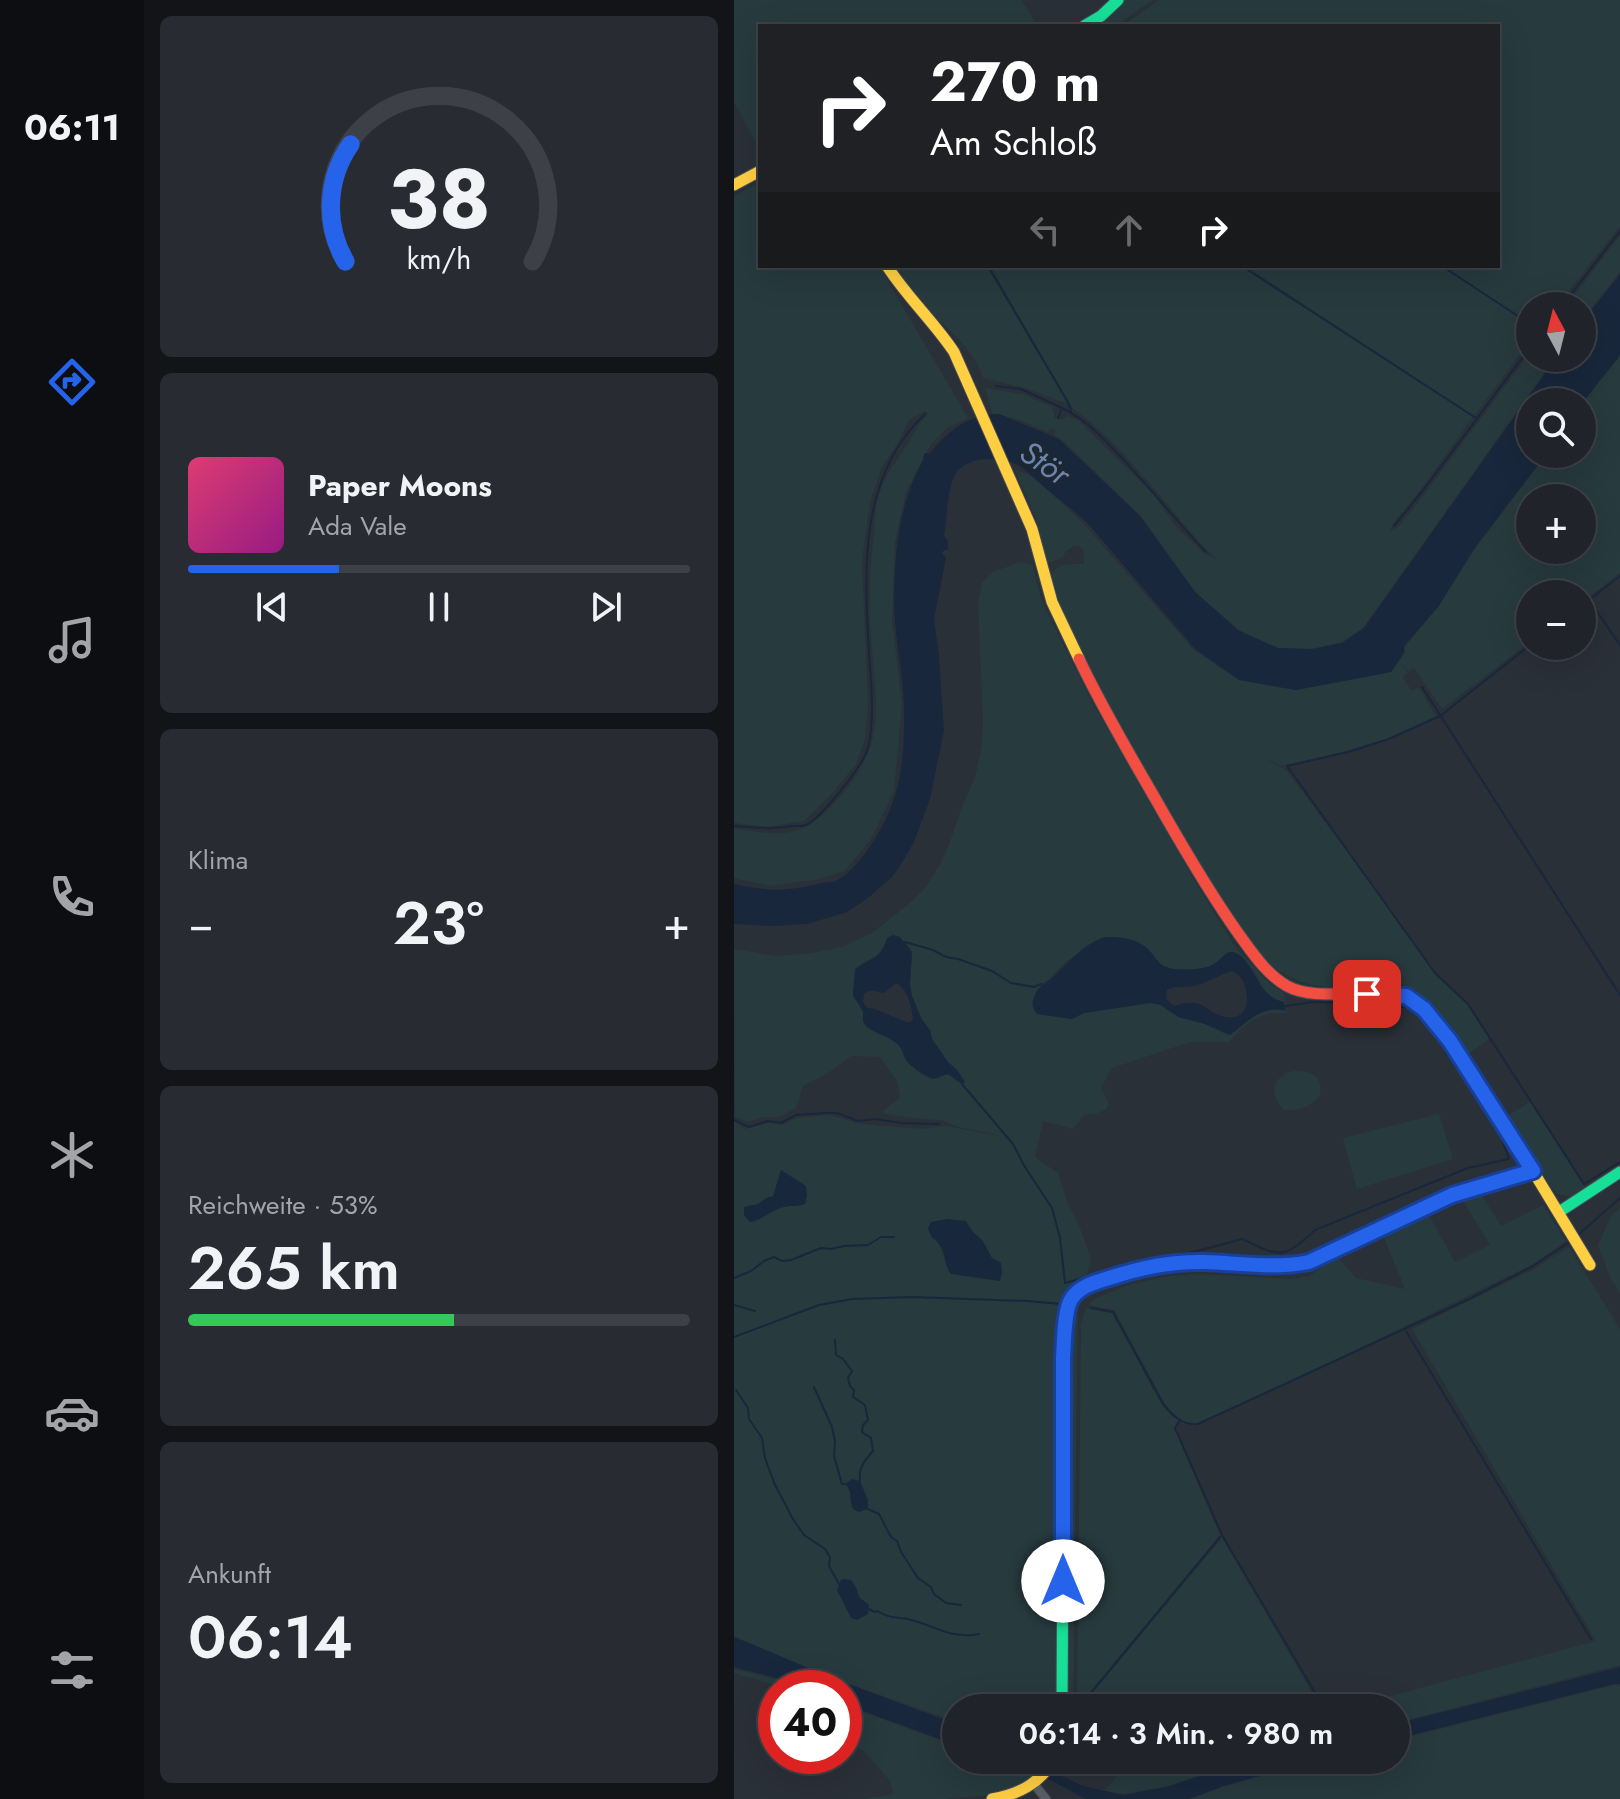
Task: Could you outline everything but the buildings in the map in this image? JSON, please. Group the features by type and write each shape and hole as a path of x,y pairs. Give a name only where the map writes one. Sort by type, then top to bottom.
{"main road":[{"path":"1087,24 1118,0"},
{"path":"734,185 758,172"},
{"path":"888,268 949,344 1032,529 1052,602 1098,699 1221,909 1259,962 1286,985 1315,994 1398,994 1424,1009 1450,1041 1590,1265"},
{"path":"1062,1694 1063,1358 1070,1299 1084,1287 1158,1266 1203,1262 1283,1266 1309,1262 1452,1195 1533,1171"},
{"path":"1559,1212 1620,1172"},
{"path":"992,1799 1011,1795 1038,1781 1044,1774"}],"street":[{"path":"1038,1781 1046,1799"}],"green space":[{"path":"734,0 1021,0 1037,24 758,24 758,146 734,102"},
{"path":"1124,0 1153,0 1118,24 1098,24"},
{"path":"1159,0 1620,0 1620,226 1568,292 1516,292 1516,360 1474,416 1248,268 1444,268 1477,289 1446,268 1500,268 1500,24 1125,24"},
{"path":"758,183 758,268 880,268 968,418 947,428 931,444 906,492 895,542 892,620 902,705 894,791 871,839 845,871 820,879 771,886 734,878 734,829 780,833 807,826 842,795 868,753 876,717 870,599 877,502 889,472 928,414 925,411 909,420 881,469 870,502 862,561 868,705 865,739 856,764 804,821 769,827 734,823 734,196"},
{"path":"1620,236 1620,272 1596,302 1596,292 1577,292"},
{"path":"892,268 988,268 1068,404 1025,388 983,378 977,363 958,338 900,281"},
{"path":"991,268 1244,268 1473,417 1390,531 1398,527 1424,495 1516,372 1545,372 1534,388 1516,388 1516,413 1363,628 1342,642 1312,649 1278,648 1239,630 1195,592 1141,516 1054,435 1056,430 1050,428 1048,432 992,413 985,388 1023,394 1052,407 1055,418 1061,420 1067,416 1078,420 1154,495 1177,528 1204,553 1218,560 1095,426 1072,408"},
{"path":"1620,356 1620,573 1596,591 1596,580 1516,580 1516,653 1442,709 1414,668 1409,671 1401,664 1408,672 1403,677 1411,690 1419,688 1436,716 1389,738 1347,751 1282,766 1264,758 1286,770 1435,974 1467,1004 1489,1039 1466,1056 1434,1011 1408,992 1392,988 1328,987 1300,981 1275,967 1249,942 1152,789 1100,698 1056,607 1048,577 1064,565 1084,564 1084,552 1080,546 1074,546 1063,557 1048,564 1035,517 1015,470 1033,476 1082,522 1194,650 1239,680 1296,690 1391,672 1405,653 1405,647 1438,607 1474,550 1516,495 1516,564 1596,564 1596,484 1524,484 1536,468 1596,468 1595,388"},
{"path":"1021,562 1033,565 1047,612 1094,706 1236,948 1269,983 1284,993 1287,1013 1267,1014 1254,1019 1229,1042 1190,1042 1112,1068 1101,1088 1109,1104 1107,1109 1084,1115 1073,1129 1043,1121 1035,1157 1058,1173 1091,1259 1078,1310 1073,1694 942,1694 942,1717 862,1689 862,1670 813,1670 734,1636 734,1121 744,1129 829,1115 861,1124 922,1129 946,1126 999,1136 940,1120 881,1113 900,1097 897,1081 880,1057 851,1056 803,1086 796,1108 779,1117 747,1122 735,1117 734,949 775,956 842,947 872,933 926,887 948,847 975,778 982,745 978,603 982,582 995,571","holes":["887,938 905,942 912,952 912,996 932,1039 957,1070 957,1081 949,1074 933,1079 922,1074 906,1060 899,1045 865,1026 863,1011 853,991 863,963 879,954","1089,944 1148,949 1161,965 1179,969 1208,967 1228,952 1250,966 1270,996 1284,1002 1276,1008 1255,1014 1234,1032 1226,1034 1169,1012 1161,1004 1084,1013 1072,1019 1037,1014 1041,984"]},
{"path":"1294,1071 1306,1072 1318,1079 1320,1095 1304,1107 1284,1110 1276,1098 1275,1087 1281,1077"},
{"path":"1530,1102 1586,1189 1573,1197 1553,1190 1505,1117"},
{"path":"1439,1114 1453,1159 1357,1189 1343,1138"},
{"path":"1480,1192 1501,1226 1543,1205 1566,1241 1532,1265 1198,1423 1179,1418 1165,1404 1114,1310 1088,1305 1096,1298 1131,1284 1169,1276 1200,1274 1292,1279 1309,1276 1337,1257 1356,1278 1405,1289 1382,1233 1427,1212 1455,1262 1490,1245 1462,1199"},
{"path":"1620,1208 1620,1293 1610,1277 1598,1245 1611,1216"},
{"path":"1569,1247 1620,1329 1620,1665 1410,1719 1410,1694 1397,1694 1596,1641 1412,1329 1534,1269"},
{"path":"1086,1308 1112,1313 1162,1405 1178,1420 1174,1428 1220,1535 1091,1694 1077,1694 1081,1324"},
{"path":"1222,1538 1313,1694 1091,1694"},
{"path":"734,1669 758,1675 758,1680 734,1673"},
{"path":"1620,1686 1620,1799 1191,1799 1268,1774 1410,1774 1410,1736"},
{"path":"862,1712 942,1741 942,1774 1038,1776 1010,1791 990,1795 945,1799 862,1799 891,1795 893,1791 890,1781 864,1751"},
{"path":"1119,1774 1203,1774 1167,1786 1124,1794 1104,1791"}],"water":[{"path":"1620,274 1620,355 1594,388 1535,388 1546,372 1596,372 1596,304"},
{"name":"Stör","path":"999,414 1059,439 1140,516 1195,592 1239,631 1278,648 1312,649 1342,643 1364,628 1516,414 1516,468 1535,468 1523,484 1516,484 1516,494 1474,549 1438,607 1404,646 1404,652 1391,672 1296,690 1239,680 1195,649 1090,526 1024,469 993,459 967,464 960,468 952,481 944,536 948,541 948,550 942,553 946,558 934,619 944,731 930,799 914,842 893,876 847,912 807,924 734,924 734,884 786,889 835,881 860,860 886,818 898,784 904,729 894,608 900,524 909,491 925,453 930,453 952,431 969,421"},
{"path":"893,935 900,937 912,952 912,996 932,1039 965,1082 962,1084 949,1075 933,1079 922,1073 911,1066 898,1045 863,1022 863,1011 853,996 855,969 878,954 887,938","holes":["896,983 910,1004 913,1019 910,1022 867,1008 863,1002 866,992 884,993"]},
{"path":"1116,937 1138,942 1162,965 1175,969 1204,968 1232,952 1245,960 1266,992 1284,1002 1286,1011 1262,1012 1230,1035 1178,1017 1161,1005 1150,1003 1084,1013 1072,1019 1037,1014 1033,1002 1039,988 1098,939","holes":["1232,971 1243,982 1247,999 1244,1011 1236,1017 1223,1017 1196,1003 1174,1006 1166,999 1170,988 1194,986"]},
{"path":"781,1170 806,1186 805,1204 779,1208 750,1222 744,1215 744,1207 773,1196"},
{"path":"947,1219 966,1221 983,1241 992,1258 1001,1263 1000,1281 951,1274 942,1249 928,1228 931,1222"},
{"path":"852,1479 860,1481 868,1500 868,1509 859,1512 853,1509 845,1484"},
{"path":"844,1579 851,1580 859,1597 869,1605 868,1614 857,1620 851,1618 837,1590"},
{"path":"734,1637 813,1670 758,1670 758,1673 734,1667"},
{"path":"1620,1667 1620,1684 1410,1735 1410,1720"},
{"path":"862,1689 942,1719 942,1740 862,1711"},
{"path":"1046,1774 1058,1774 1083,1786 1123,1795 1167,1787 1206,1774 1265,1774 1189,1799 1086,1799 1044,1777"}],"waterway":[{"path":"1573,292 1620,231"},
{"path":"989,268 1071,411"},
{"path":"1245,268 1476,418"},
{"path":"1445,268 1516,315"},
{"path":"1394,526 1516,367"},
{"path":"996,386 1021,389 1062,408 1058,418"},
{"path":"1062,408 1086,423 1105,441 1206,552"},
{"path":"734,826 771,828 806,825 836,796 865,756 872,717 866,589 870,525 888,466 903,439 925,414"},
{"path":"1596,594 1620,576"},
{"path":"1596,610 1620,645"},
{"path":"1516,656 1440,716 1389,739 1287,766 1435,973 1468,1004 1584,1184 1620,1162"},
{"path":"1422,687 1620,995"},
{"path":"905,942 992,971 1011,983 1034,987 1041,984"},
{"path":"962,1084 1013,1144 1052,1208 1060,1238 1065,1283 1242,1239 1273,1252 1288,1251 1315,1230 1468,1168 1509,1159 1502,1139 1437,1035 1409,1008 1379,1003 1313,1002 1285,1006"},
{"path":"734,1120 749,1127 768,1121 781,1123 796,1115 837,1113 858,1121 875,1119 939,1124"},
{"path":"1576,1237 1620,1198"},
{"path":"734,1278 774,1257 782,1261 791,1260 821,1248 868,1245 881,1237 894,1237"},
{"path":"1091,1308 1113,1312 1163,1404 1179,1419 1198,1424 1469,1299 1533,1266 1571,1241"},
{"path":"734,1337 819,1305 852,1299 912,1297 1062,1304"},
{"path":"734,1305 755,1311"},
{"path":"1406,1331 1591,1639"},
{"path":"835,1340 836,1355 852,1371 848,1378 854,1390 853,1397 865,1405 868,1420 862,1432 871,1438 873,1451 861,1468 860,1481"},
{"path":"814,1387 832,1427 834,1456 842,1484 845,1484"},
{"path":"736,1390 762,1438 765,1458 775,1485 793,1519 804,1535 825,1549 830,1557 829,1566 839,1584"},
{"path":"1179,1422 1175,1428 1222,1535 1316,1694"},
{"path":"868,1509 879,1514 918,1578 946,1603 961,1605"},
{"path":"1091,1693 1220,1537"},
{"path":"869,1609 953,1634 979,1634"}],"traffic: fast":[{"path":"1087,24 1118,0"},
{"path":"1559,1212 1620,1172"},
{"path":"1062,1694 1064,1347"}],"traffic: slow":[{"path":"734,185 758,172"},
{"path":"888,268 954,352 1032,529 1052,602 1079,659"},
{"path":"1417,1005 1440,1027 1504,1123 1590,1265"},
{"path":"1064,1347 1070,1299 1084,1287 1158,1266 1203,1262 1283,1266 1309,1262 1402,1218"},
{"path":"992,1799 1028,1787 1044,1774"}],"traffic: jam":[{"path":"1079,659 1190,859 1228,919 1266,969 1287,986 1302,991 1319,994 1390,994 1417,1005"},
{"path":"1402,1218 1452,1195 1533,1171"}],"route":[{"path":"1063,1581 1063,1358 1070,1299 1084,1287 1158,1266 1203,1262 1283,1266 1309,1262 1452,1195 1533,1171 1450,1041 1424,1009 1406,996 1367,994"}]}
